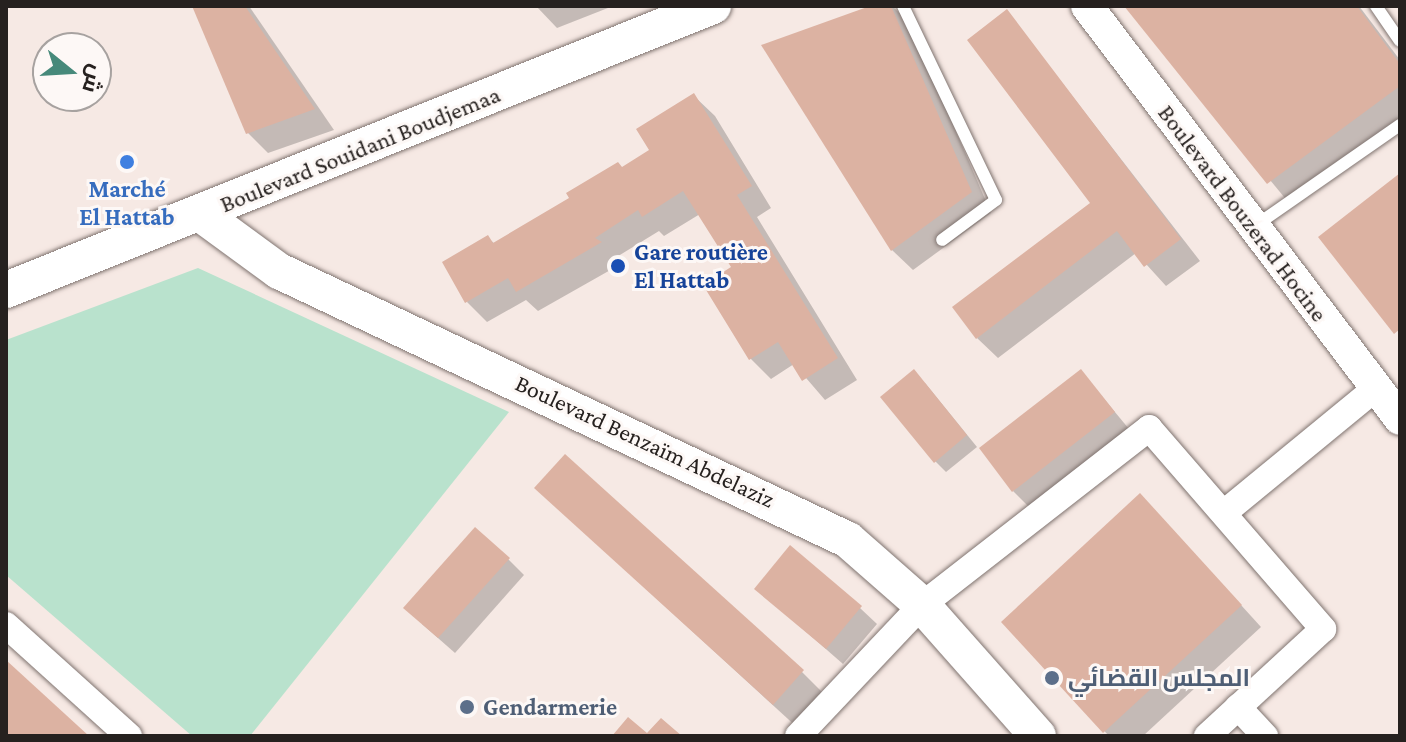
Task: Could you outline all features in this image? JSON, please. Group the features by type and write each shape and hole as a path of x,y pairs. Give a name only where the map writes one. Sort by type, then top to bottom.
{"main road":[{"name":"Boulevard Souidani Boudjemaa","path":"6,290 713,6"},
{"name":"Boulevard Benzaïm Abdelaziz","path":"201,214 279,271 800,513 848,540 922,605 1038,736"}],"street":[{"name":"Boulevard Bouzerad Hocine","path":"1087,6 1252,228 1400,419"},
{"path":"1225,512 1376,388"},
{"path":"798,736 922,605 1149,428 1225,512 1323,629 1207,736"},
{"path":"6,625 129,736"},
{"path":"1238,707 1265,736"}],"lane":[{"path":"903,6 996,200 942,240"},
{"path":"1376,6 1400,41"},
{"path":"1252,228 1400,125"}],"green space":[{"path":"198,268 509,412 250,736 192,736 6,575 6,340"}],"building":[{"path":"192,6 245,6 315,109 246,134"},
{"path":"870,6 891,6 972,192 891,251 761,45"},
{"path":"1124,6 1357,6 1400,64 1400,86 1267,184"},
{"path":"1007,9 1181,239 1144,267 1117,231 976,339 952,307 1090,203 967,40"},
{"path":"694,93 752,186 737,195 838,358 802,381 778,342 749,360 703,285 731,267 683,191 642,217 638,210 595,238 602,242 516,292 508,278 465,303 442,262 488,235 493,243 569,198 566,193 618,162 622,167 649,150 636,129"},
{"path":"1400,173 1400,329 1394,334 1318,237"},
{"path":"914,369 967,435 934,463 880,397"},
{"path":"1081,369 1115,412 1012,492 979,448"},
{"path":"565,454 804,670 773,705 534,488"},
{"path":"1140,493 1242,605 1103,733 1001,622"},
{"path":"475,527 510,558 438,638 403,608"},
{"path":"790,545 862,606 826,649 754,589"},
{"path":"6,660 89,736 6,736"},
{"path":"628,717 647,733 661,718 682,736 612,736"}],"place":[{"name":"Marché El Hattab","path":"127,162"},
{"name":"Gare routière El Hattab","path":"618,266"},
{"name":"المجلس القضائي","path":"1052,678"},
{"name":"Gendarmerie","path":"467,707"}]}
